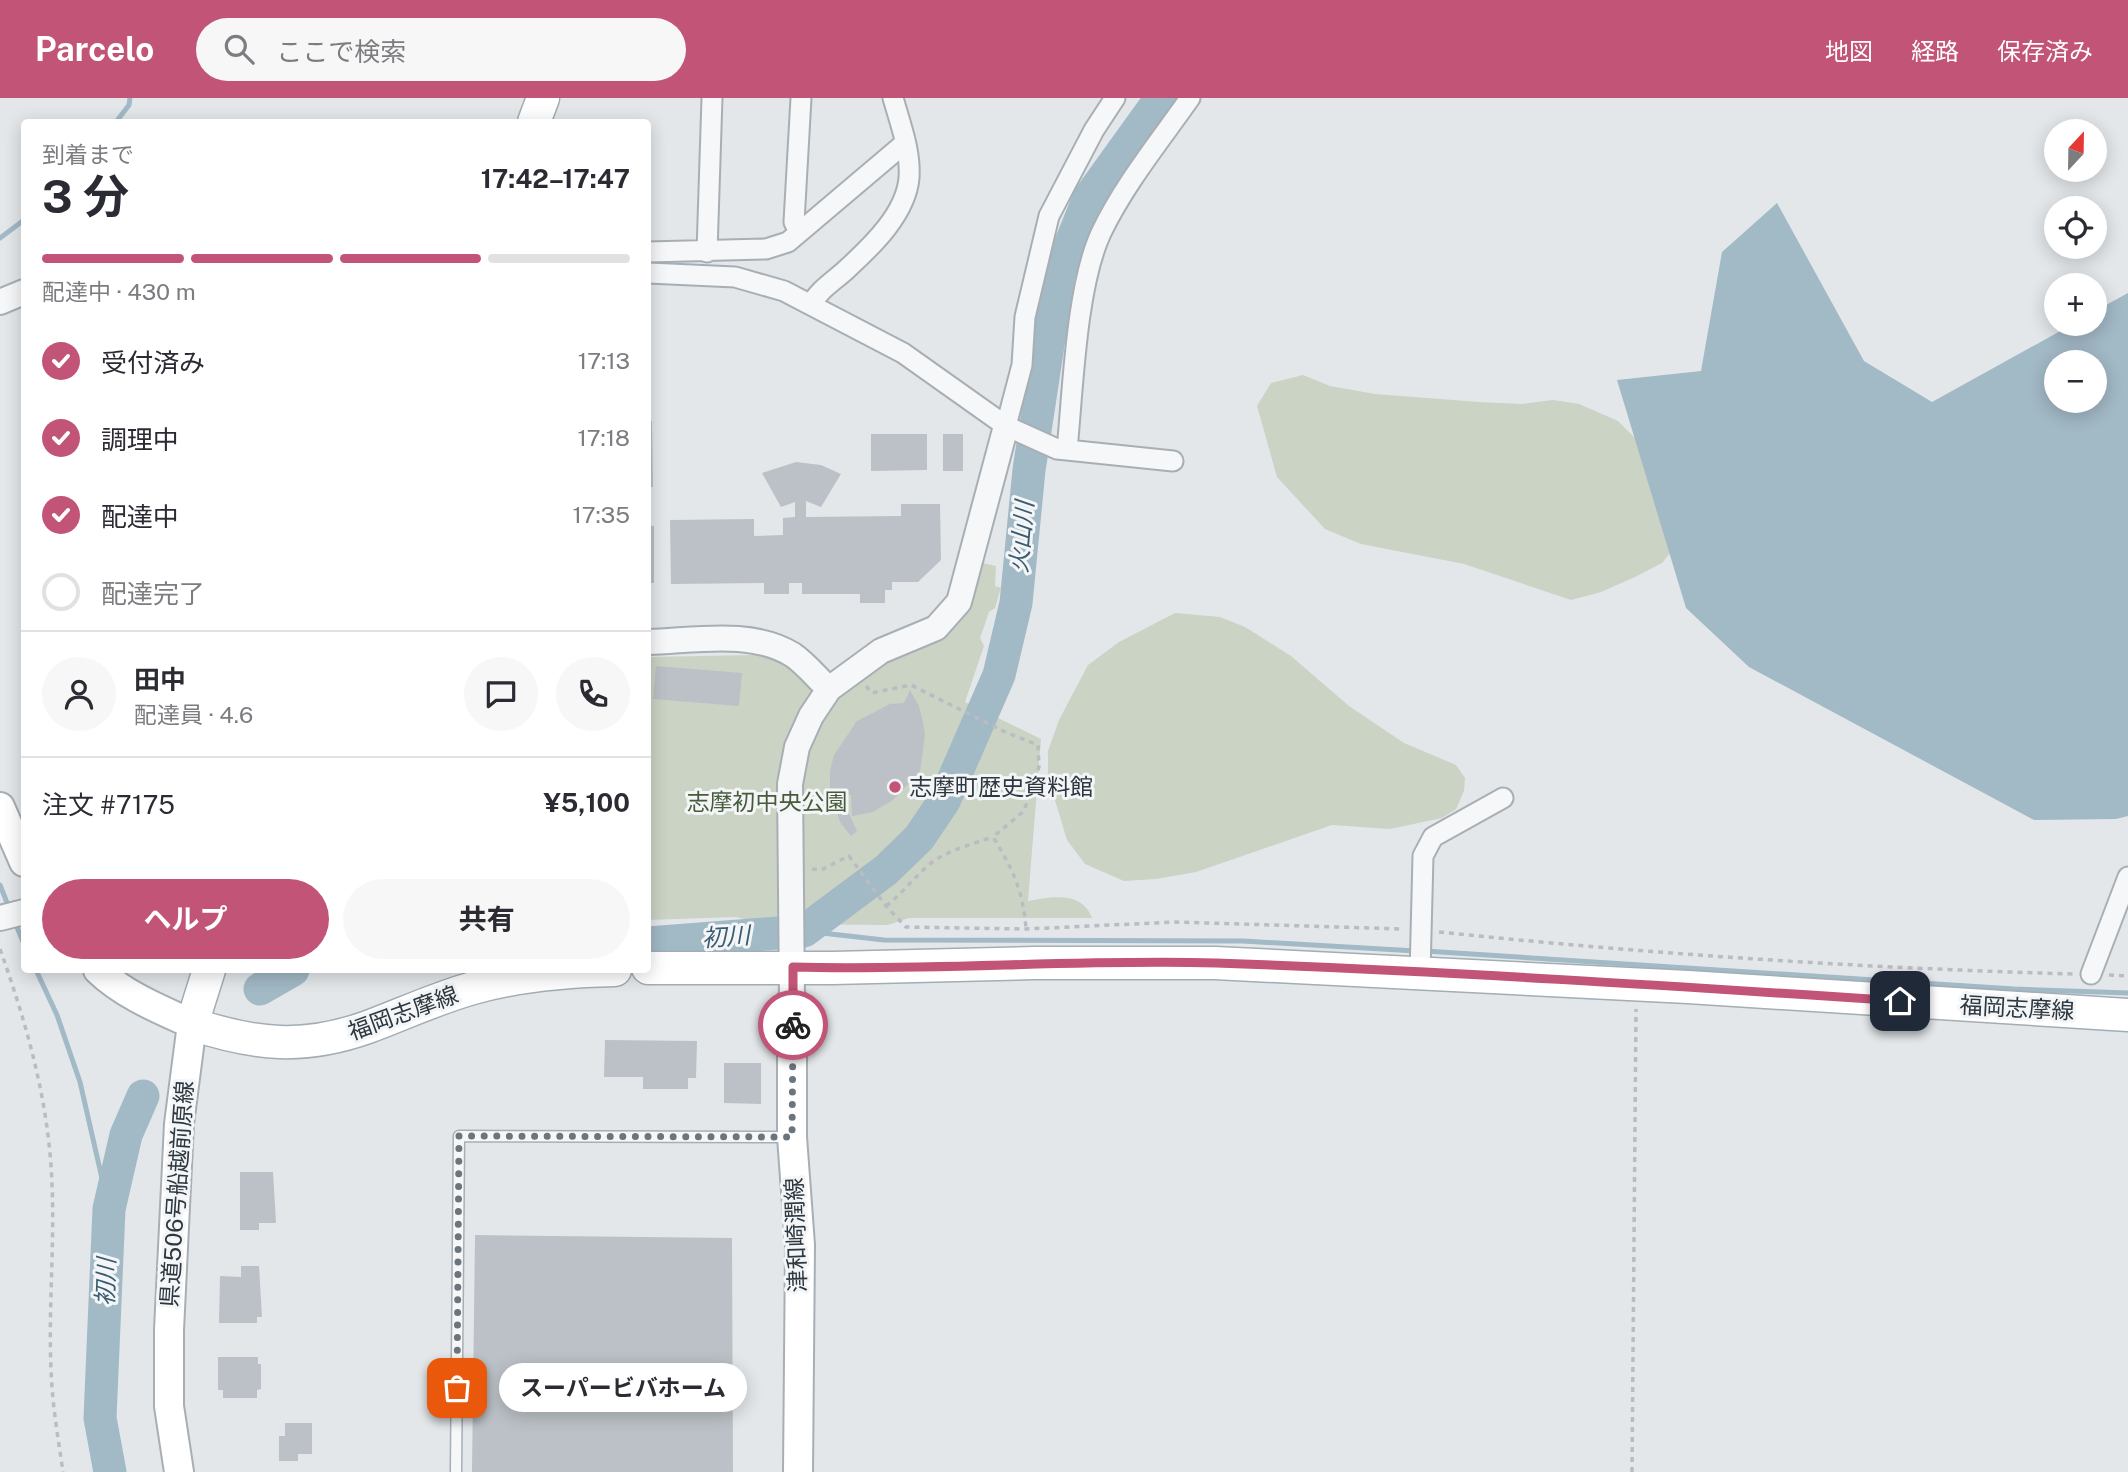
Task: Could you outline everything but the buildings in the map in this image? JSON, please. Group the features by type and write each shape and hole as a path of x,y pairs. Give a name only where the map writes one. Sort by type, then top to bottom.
{"main road":[{"path":"535,119 543,98"},
{"path":"0,807 21,855"},
{"name":"福岡志摩線","path":"651,968 1215,963 1421,968 2128,1015"},
{"path":"101,973 145,1003 192,1024 208,973"},
{"name":"福岡志摩線","path":"192,1024 236,1039 282,1043 328,1038 367,1028 471,988 526,976 570,973"},
{"name":"津和崎潤線","path":"792,999 792,1137 800,1245 798,1472"},
{"name":"県道506号船越前原線","path":"179,1472 169,1406 169,1331 179,1124 192,1024"}],"street":[{"path":"706,252 712,98"},
{"path":"799,232 794,222 801,98"},
{"path":"811,305 816,294 869,248 895,214 909,180 905,143 893,98"},
{"path":"792,999 790,784 797,747 811,716 829,689 881,651 936,628 959,602 1010,428 1022,365 1026,317 1049,216 1094,130 1115,98"},
{"path":"1062,450 1085,290 1100,235 1129,183 1190,98"},
{"path":"651,252 766,249 788,242 905,143"},
{"path":"651,273 735,277 784,291 903,353 1010,428 1062,450 1173,461"},
{"path":"0,302 21,293"},
{"path":"651,642 746,639 769,644 794,656 829,689"},
{"path":"1421,968 1423,856 1433,838 1503,798"},
{"path":"2091,974 2128,877"},
{"path":"0,918 21,913"}],"lane":[{"path":"456,1472 459,1136 792,1137"}],"path":[{"path":"852,671 872,693 911,685 1003,731 1038,745 1039,767 1024,811 993,837 952,851 930,864 901,895 886,906"},
{"path":"993,837 1013,868 1024,901 1026,929"},
{"path":"791,866 821,870 849,856 906,928 1026,929 1175,922 1422,934 1690,956 1933,970 2091,974"},
{"path":"0,949 26,1024 41,1088 50,1159 52,1386 63,1472"},
{"path":"1632,1472 1637,984"}],"green space":[{"path":"1303,375 1330,386 1375,394 1522,404 1553,400 1579,404 1618,421 1639,442 1675,547 1662,563 1635,577 1601,592 1571,600 1464,564 1361,544 1325,529 1277,477 1257,406 1271,383"},
{"name":"志摩初中央公園","path":"982,563 996,566 995,586 1001,588 995,608 989,612 980,638 984,646 965,702 1041,739 1028,901 1055,897 1073,899 1087,909 1092,918 909,918 888,925 763,924 736,917 651,920 651,657 775,657 813,684 904,649"},
{"path":"1175,613 1220,617 1245,627 1291,656 1349,706 1404,743 1456,765 1465,778 1464,791 1456,809 1442,818 1390,829 1332,825 1196,872 1156,879 1124,881 1085,864 1067,840 1048,777 1048,751 1059,720 1088,665 1119,642"}],"water":[{"path":"1777,203 1864,361 1932,402 2051,336 2107,336 2107,304 2128,293 2128,816 2116,819 2034,820 1749,667 1686,608 1617,380 1701,371 1722,252"}],"waterway":[{"path":"118,119 129,105 130,98"},
{"name":"火山川","path":"651,943 804,931 886,870 919,838 944,801 999,675 1016,603 1029,470 1059,273 1089,198 1161,98"},
{"path":"0,238 21,222"},
{"path":"0,885 9,908"},
{"path":"14,920 21,937"},
{"path":"804,931 884,940 1243,941 1416,951"},
{"path":"1425,951 2014,989 2128,993"},
{"path":"37,973 57,1015 80,1082 109,1209"},
{"name":"初川","path":"260,989 288,973"},
{"name":"初川","path":"110,1472 100,1418 109,1209 126,1135 143,1096"}],"way so far":[{"path":"457,1388 459,1136 792,1137 793,1025"}],"place":[{"name":"志摩町歴史資料館","path":"895,787"},
{"name":"スーパービバホーム","path":"457,1388"}],"route":[{"path":"793,1025 793,967 1215,963 1689,987 1900,1001"}]}
